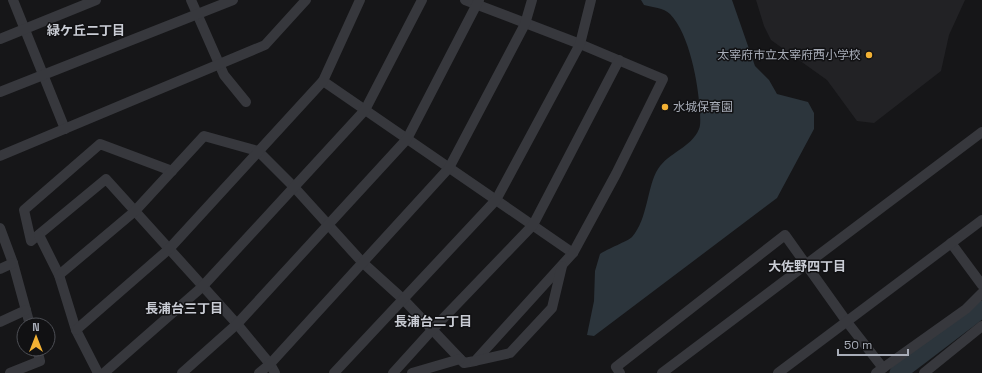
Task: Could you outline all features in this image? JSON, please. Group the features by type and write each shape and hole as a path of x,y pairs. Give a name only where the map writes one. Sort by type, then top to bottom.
{"street":[{"path":"13,0 65,129"},
{"path":"0,39 96,0"},
{"path":"191,0 224,75 246,102"},
{"path":"0,92 232,0"},
{"path":"0,156 265,45 306,0"},
{"path":"76,330 169,249 323,81 360,0"},
{"path":"104,373 202,287 365,110 422,0"},
{"path":"465,0 478,2 525,24 580,44 663,79 616,174 573,253 475,361"},
{"path":"259,373 270,364 449,168 525,24 532,0"},
{"path":"334,373 496,200 580,44 591,0"},
{"path":"182,373 237,324 407,139 478,2"},
{"path":"393,373 432,330 533,225 619,60"},
{"path":"323,81 573,253"},
{"path":"662,373 982,132"},
{"path":"59,275 136,211 204,136 258,151 294,187 362,262 404,300 464,363 510,353 552,308 563,264"},
{"path":"172,171 100,144 24,210 31,241 39,236 106,179 237,324 270,364 275,373"},
{"path":"778,373 982,220"},
{"path":"0,228 14,263 28,317"},
{"path":"39,236 59,275 76,330 98,373"},
{"path":"620,373 616,367 785,236 880,370 966,309 982,293"},
{"path":"951,243 982,285"},
{"path":"0,269 14,263"},
{"path":"0,322 26,310"},
{"path":"924,373 982,326"},
{"path":"10,373 40,361 39,357"},
{"path":"412,373 460,359"}],"shaded area":[{"path":"641,0 732,0 755,66 769,80 777,94 808,102 814,113 814,129 777,198 594,336 587,335 594,301 595,271 600,254 632,237 641,221 654,176 658,169 668,158 691,141 700,125 699,100 695,74 683,34 670,14 661,9 644,5"},
{"name":"太宰府市立太宰府西小学校","path":"756,0 965,0 949,35 941,71 874,123 857,121 827,80 771,40 764,26"}],"waterway":[{"path":"898,373 982,309"}],"place":[{"name":"太宰府市立太宰府西小学校","path":"869,55"},
{"name":"水城保育園","path":"665,107"}],"district":[{"name":"緑ケ丘二丁目","path":"86,30"},
{"name":"大佐野四丁目","path":"807,266"},
{"name":"長浦台三丁目","path":"184,308"},
{"name":"長浦台二丁目","path":"433,321"}]}
